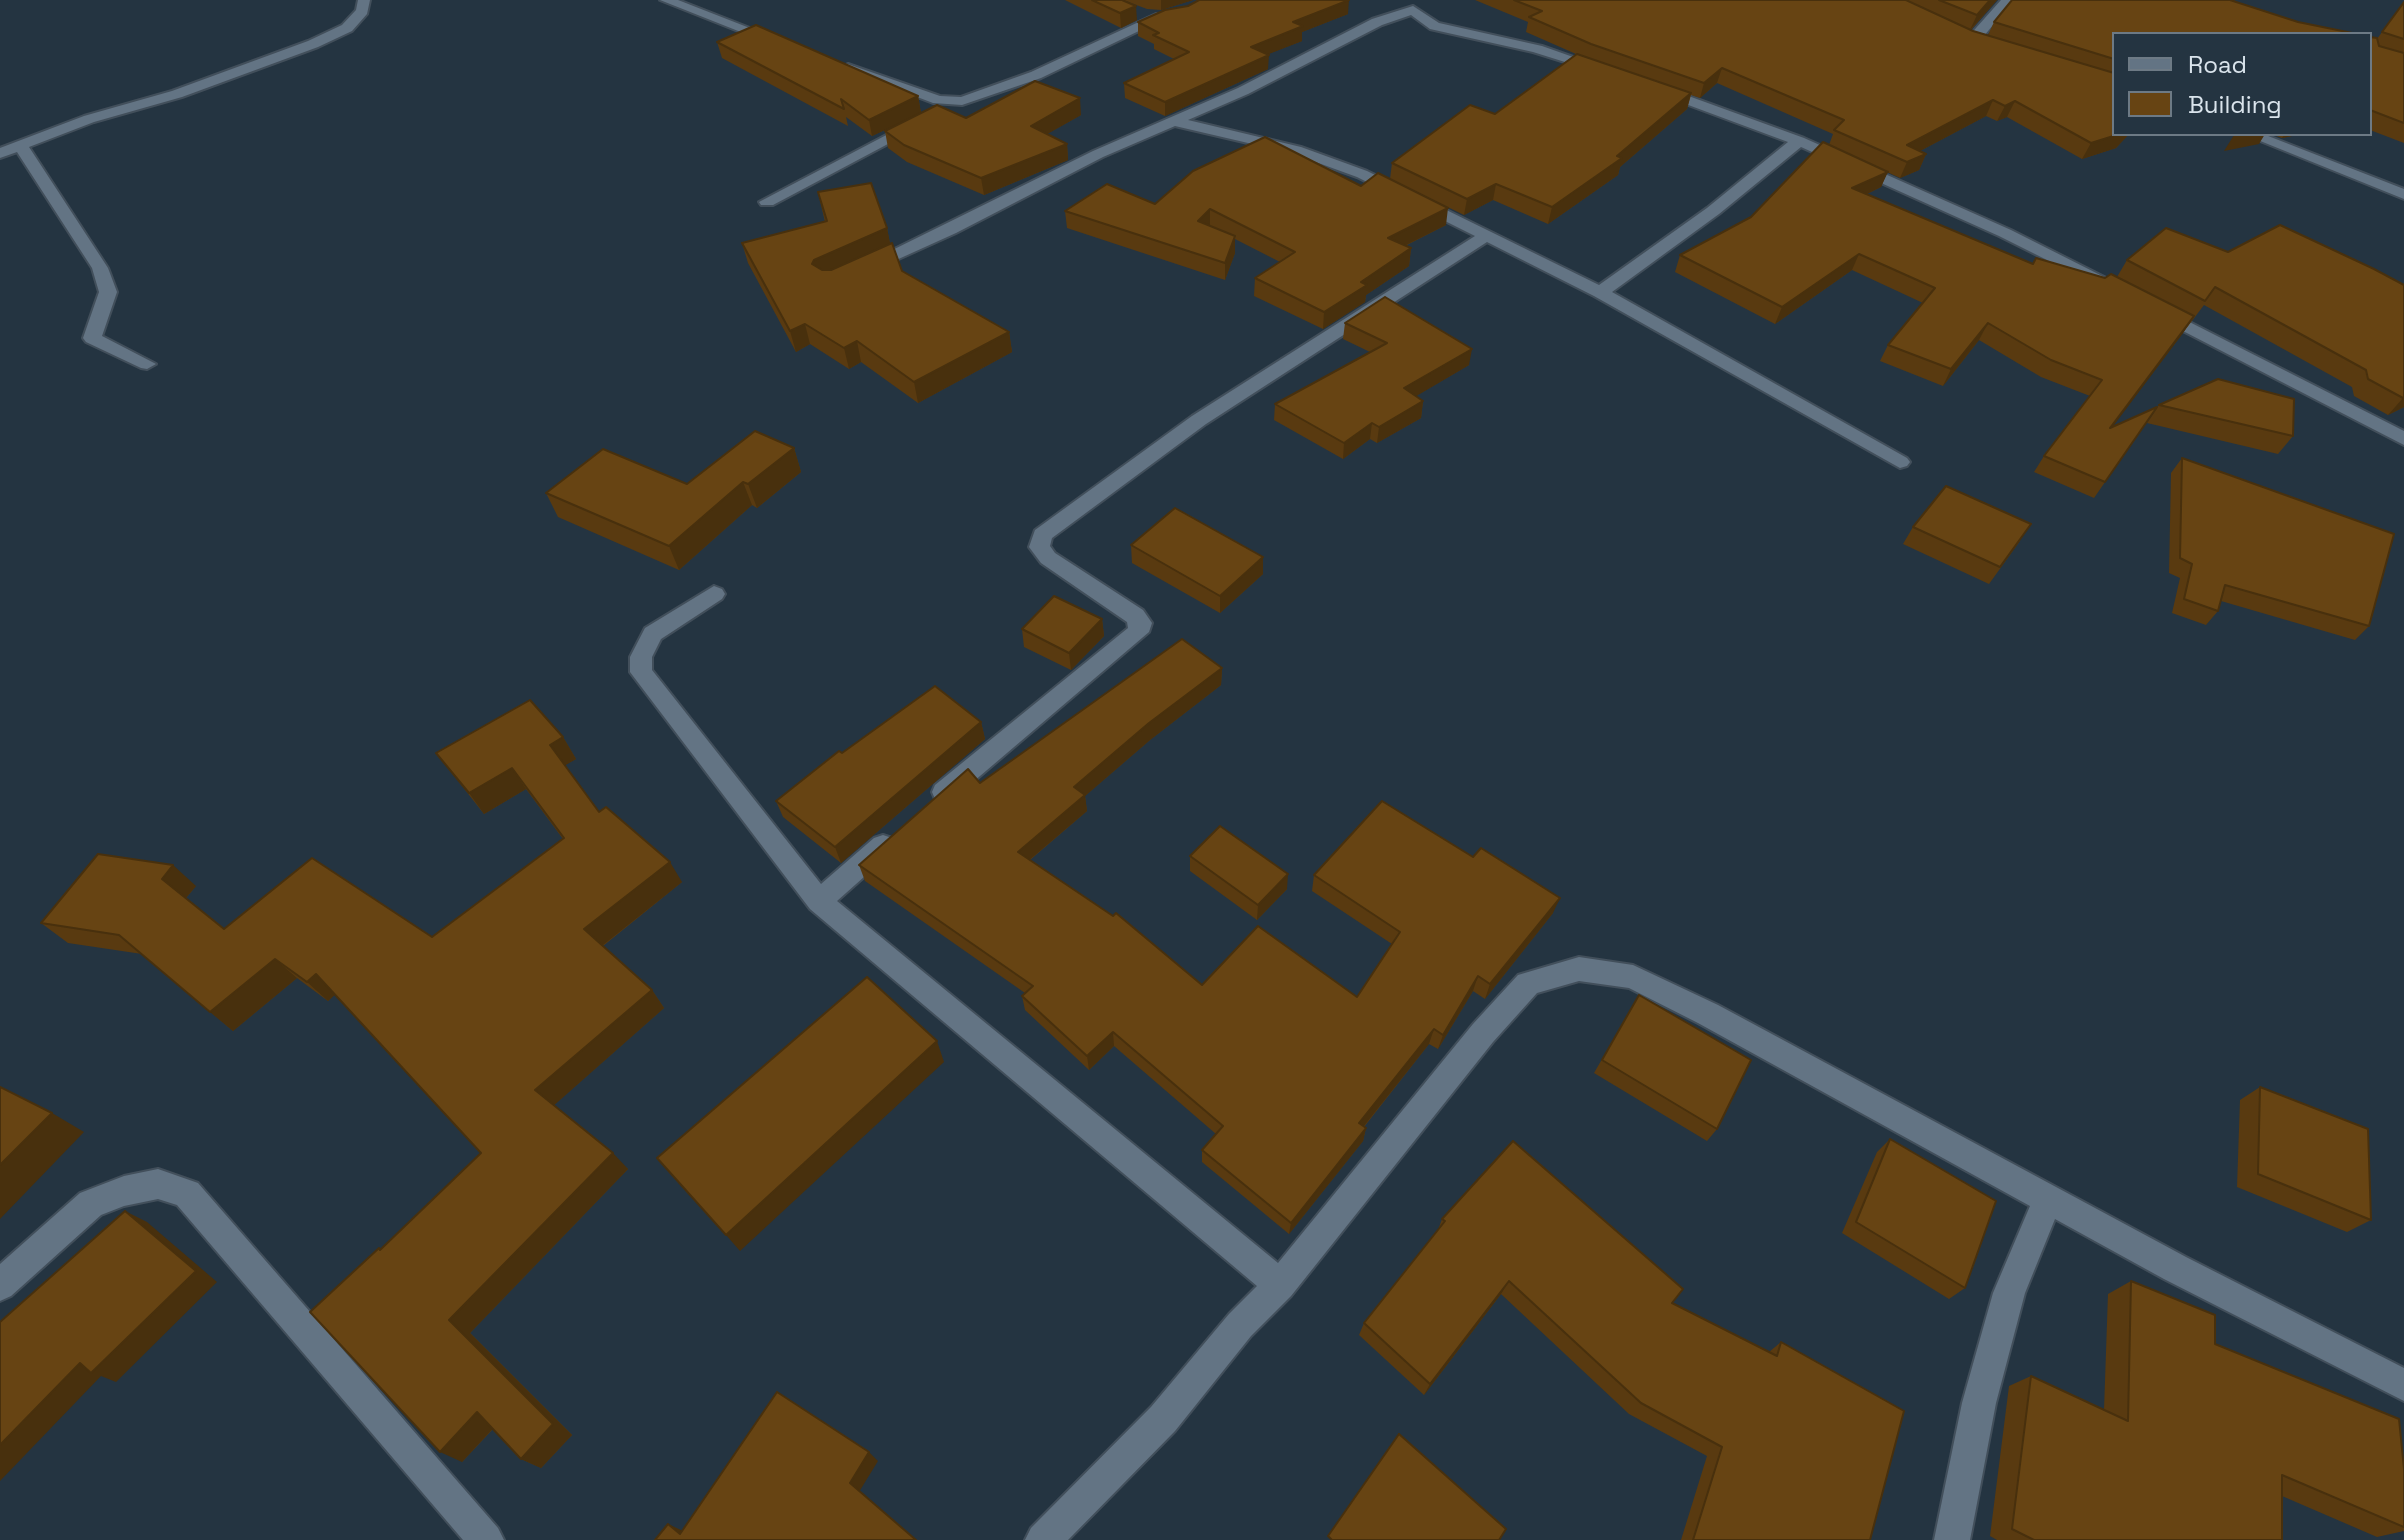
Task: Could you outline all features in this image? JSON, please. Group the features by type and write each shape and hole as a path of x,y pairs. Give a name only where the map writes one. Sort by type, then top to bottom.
{"street":[{"path":"0,153 89,119 177,94 313,44 347,28 362,11 364,0"},
{"path":"666,0 784,44"},
{"path":"856,271 950,230 1098,154 1243,91 1377,22 1413,10 1429,0"},
{"path":"1973,39 2008,0"},
{"path":"1413,10 1435,26 1537,49 1611,73"},
{"path":"767,202 962,101 1036,75 1166,16 1133,12"},
{"path":"829,60 938,100 962,101"},
{"path":"1640,83 1799,141 2005,233 2404,439"},
{"path":"1172,121 1296,150 1362,174 1600,292 1900,462"},
{"path":"2255,136 2404,194"},
{"path":"1600,292 1713,211 1799,141"},
{"path":"21,146 100,268 108,292 92,338 147,364"},
{"path":"925,808 996,746 1138,632 1141,623 1135,616 1048,558 1039,547 1042,535 1199,420 1486,236"},
{"path":"714,594 653,634 641,657 641,672 819,901 1280,1285"},
{"path":"819,901 902,828"},
{"path":"1043,1540 1163,1419 1240,1325 1280,1285 1483,1033 1528,983 1579,969 1633,977 1845,1088 2048,1200 2404,1385"},
{"path":"0,1285 91,1204 124,1191 158,1184 187,1194 486,1540"},
{"path":"1952,1540 1979,1403 2009,1293 2048,1200"}],"building":[{"path":"1092,0 1122,0 1136,6 1120,13"},
{"path":"1199,0 1349,0 1293,22 1303,26 1251,47 1269,55 1165,102 1124,83 1189,52 1153,35 1159,33 1138,22"},
{"path":"1514,0 1906,0 1973,31 2112,72 2114,136 2091,143 2015,101 2005,106 1993,100 1907,145 1926,154 1907,162 1834,130 1844,120 1722,68 1704,83 1591,44 1529,17 1542,11"},
{"path":"1939,0 1990,0 1977,15"},
{"path":"2012,0 2230,0 2298,22 2347,32 2112,32 2112,58 1994,22"},
{"path":"2404,2 2404,39 2382,32"},
{"path":"756,25 918,96 869,120 841,99 844,109 717,42"},
{"path":"2372,37 2377,38 2379,46 2404,53 2404,123 2372,111"},
{"path":"1577,54 1691,93 1617,156 1622,158 1552,207 1496,184 1467,199 1392,163 1470,105 1495,114"},
{"path":"1035,81 1080,98 1031,126 1067,144 981,178 904,145 885,131 937,105 966,118"},
{"path":"1265,137 1361,186 1378,173 1448,208 1388,238 1411,248 1361,282 1367,285 1324,312 1255,278 1295,252 1210,209 1198,221 1235,236 1225,263 1065,211 1107,184 1155,204 1193,171"},
{"path":"1823,142 1888,172 1852,188 2033,264 2036,258 2105,278 2111,274 2194,316 2110,428 2157,407 2105,482 2044,456 2102,380 2051,360 1988,323 1951,369 1888,345 1935,288 1859,254 1782,307 1680,255 1751,217"},
{"path":"871,183 887,228 814,260 812,264 822,270 831,270 892,243 902,271 1009,332 914,382 857,341 844,348 805,324 790,331 742,243 827,221 818,192"},
{"path":"2280,225 2404,285 2403,398 2368,379 2366,370 2215,287 2205,301 2127,260 2166,228 2228,252"},
{"path":"1385,297 1472,349 1404,388 1423,401 1379,427 1372,423 1344,443 1275,404 1387,343 1345,323"},
{"path":"2218,379 2294,399 2293,436 2159,405"},
{"path":"755,431 794,448 748,484 743,482 669,546 546,493 603,449 687,484"},
{"path":"2182,458 2394,534 2369,626 2225,585 2218,611 2184,599 2192,564 2180,558"},
{"path":"1946,486 2031,524 2000,567 1913,527"},
{"path":"1175,508 1263,557 1220,596 1131,545"},
{"path":"1054,596 1102,619 1069,653 1022,629"},
{"path":"1182,639 1222,668 1149,723 1074,787 1085,795 1018,852 1113,916 1116,913 1202,985 1258,926 1357,997 1400,932 1314,875 1382,801 1473,857 1481,848 1560,898 1490,984 1478,976 1443,1035 1434,1029 1359,1123 1366,1128 1291,1223 1202,1150 1223,1126 1113,1032 1087,1056 1022,996 1033,986 859,865 968,769 980,783"},
{"path":"935,686 981,722 835,847 776,801 839,751 842,753"},
{"path":"530,700 563,737 550,745 599,812 606,807 670,862 584,929 652,990 535,1090 613,1153 449,1320 553,1424 521,1459 477,1412 440,1452 310,1312 481,1153 316,974 307,982 275,959 210,1012 119,935 41,923 98,854 173,865 162,879 224,929 312,858 432,937 564,838 512,768 469,793 436,753"},
{"path":"1220,826 1288,874 1258,905 1190,856"},
{"path":"867,977 937,1041 726,1235 657,1158"},
{"path":"1639,995 1751,1060 1717,1129 1602,1060"},
{"path":"0,1087 52,1113 0,1165"},
{"path":"2260,1087 2368,1129 2371,1220 2258,1174"},
{"path":"1890,1139 1996,1201 1965,1288 1856,1222"},
{"path":"1513,1141 1683,1289 1672,1303 1777,1356 1781,1342 1904,1411 1870,1540 1693,1540 1722,1447 1641,1403 1509,1281 1430,1384 1364,1323 1445,1221 1442,1219"},
{"path":"125,1211 196,1271 91,1373 80,1363 0,1445 0,1322"},
{"path":"2131,1281 2215,1315 2215,1344 2399,1419 2404,1469 2404,1527 2282,1475 2282,1540 2034,1540 2012,1529 2031,1376 2128,1421"},
{"path":"777,1392 869,1452 850,1483 916,1540 655,1540 668,1524 680,1534"},
{"path":"1399,1434 1506,1529 1499,1540 1332,1540 1328,1536"}]}
